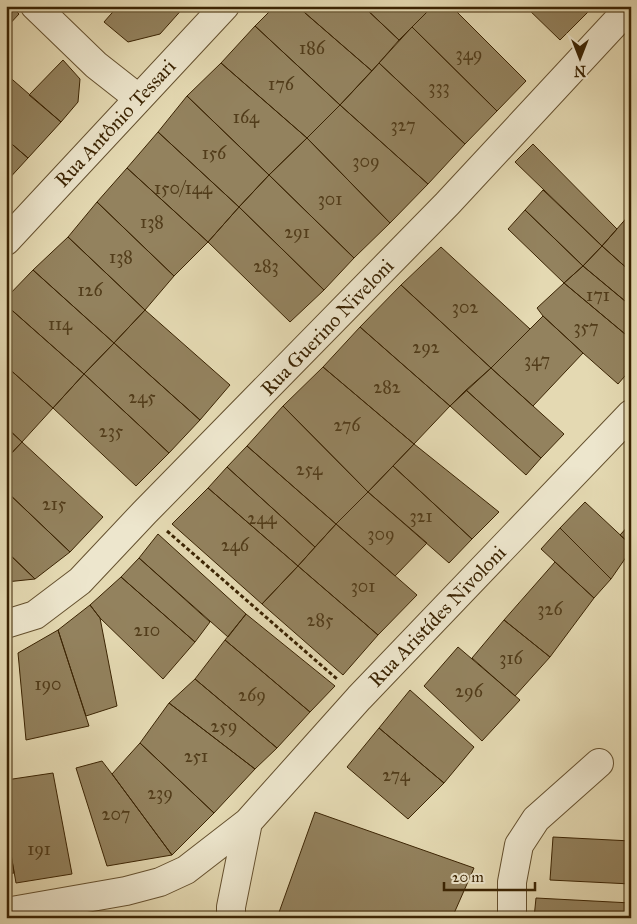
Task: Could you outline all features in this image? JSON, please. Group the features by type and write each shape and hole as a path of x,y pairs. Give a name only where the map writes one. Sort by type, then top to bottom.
{"street":[{"path":"35,6 96,65 138,98"},
{"name":"Rua Antônio Tessari","path":"6,241 225,6"},
{"name":"Rua Guerino Niveloni","path":"6,624 35,615 80,581 145,512 447,204 630,6"},
{"name":"Rua Aristídes Nivoloni","path":"11,911 126,891 160,882 186,870 248,822 359,698 631,414"},
{"path":"512,918 512,882 519,845 536,819 599,763"},
{"path":"231,918 231,907 248,822"},
{"path":"11,911 73,918"}],"path":[{"path":"145,512 359,698"}],"building":[{"path":"6,6 11,6 19,14 6,28"},
{"path":"118,6 185,6 160,34 128,42 104,22"},
{"path":"275,6 297,6 372,71 340,105 255,26"},
{"path":"297,6 363,6 399,40 372,71"},
{"path":"363,6 433,6 399,40"},
{"path":"433,6 451,6 526,81 497,111 412,27"},
{"path":"525,6 594,6 560,40"},
{"path":"255,26 340,105 307,138 221,63"},
{"path":"412,27 497,111 465,144 379,63"},
{"path":"63,60 80,79 78,102 61,122 29,95"},
{"path":"221,63 307,138 269,175 187,96"},
{"path":"379,63 465,144 428,184 340,105"},
{"path":"6,74 61,122 28,158 6,139"},
{"path":"187,96 269,175 239,207 158,132"},
{"path":"340,105 428,184 390,223 307,138"},
{"path":"158,132 239,207 208,242 127,168"},
{"path":"307,138 390,223 354,258 269,175"},
{"path":"6,139 28,158 6,182"},
{"path":"533,144 617,229 602,246 515,162"},
{"path":"127,168 208,242 174,276 97,202"},
{"path":"269,175 354,258 324,290 239,207"},
{"path":"543,190 602,246 583,266 525,210"},
{"path":"97,202 174,276 145,310 68,237"},
{"path":"239,207 324,290 290,322 208,242"},
{"path":"525,210 583,266 564,283 508,229"},
{"path":"631,214 631,272 602,246"},
{"path":"68,237 145,310 114,343 33,270"},
{"path":"602,246 631,272 631,306 583,266"},
{"path":"441,247 530,329 491,368 401,285"},
{"path":"583,266 631,306 631,339 564,283"},
{"path":"33,270 114,343 84,374 6,305 6,298"},
{"path":"564,283 631,339 631,369 618,384 543,316 537,308"},
{"path":"401,285 491,368 450,406 360,327"},
{"path":"6,305 84,374 53,408 6,366"},
{"path":"145,310 230,385 200,420 114,343"},
{"path":"543,316 583,353 533,406 491,368"},
{"path":"360,327 450,406 414,444 323,367"},
{"path":"114,343 200,420 169,453 84,374"},
{"path":"6,366 53,408 22,442 6,427"},
{"path":"323,367 414,444 368,492 283,406"},
{"path":"491,368 564,434 541,458 466,390"},
{"path":"84,374 169,453 136,486 53,408"},
{"path":"466,390 541,458 526,475 450,406"},
{"path":"283,406 368,492 336,524 247,446"},
{"path":"6,427 22,442 6,459"},
{"path":"22,442 103,517 70,552 6,491 6,459"},
{"path":"414,444 499,512 472,539 393,466"},
{"path":"247,446 336,524 315,547 227,467"},
{"path":"393,466 472,539 449,563 368,492"},
{"path":"227,467 315,547 298,566 208,488"},
{"path":"208,488 298,566 262,604 172,524"},
{"path":"6,491 70,552 35,579 6,551"},
{"path":"368,492 427,543 395,576 336,524"},
{"path":"585,502 631,545 631,550 611,579 560,528"},
{"path":"631,523 631,545 620,535"},
{"path":"336,524 417,595 378,635 298,566"},
{"path":"560,528 611,579 594,598 541,549"},
{"path":"158,534 246,614 228,637 139,558"},
{"path":"6,551 35,579 6,582"},
{"path":"139,558 210,622 195,642 121,577"},
{"path":"555,562 594,598 550,657 504,620"},
{"path":"298,566 378,635 343,675 262,604"},
{"path":"121,577 195,642 163,679 100,618 90,605"},
{"path":"90,605 100,618 117,706 86,716 58,630"},
{"path":"246,614 335,686 310,712 225,640"},
{"path":"504,620 550,657 515,696 472,658"},
{"path":"58,630 89,726 26,740 18,653"},
{"path":"225,640 310,712 277,748 195,679"},
{"path":"458,647 520,700 482,741 424,686"},
{"path":"195,679 277,748 255,769 169,703"},
{"path":"410,690 474,747 444,783 379,728"},
{"path":"169,703 255,769 214,813 140,743"},
{"path":"379,728 444,783 408,819 347,767"},
{"path":"140,743 214,813 172,855 112,774"},
{"path":"102,761 172,855 107,866 76,768"},
{"path":"53,773 72,874 16,883 6,825 6,780"},
{"path":"315,812 474,868 452,918 277,918"},
{"path":"6,825 14,873 6,874"},
{"path":"553,837 631,841 631,884 550,880"},
{"path":"536,898 631,903 631,918 534,918"}]}
